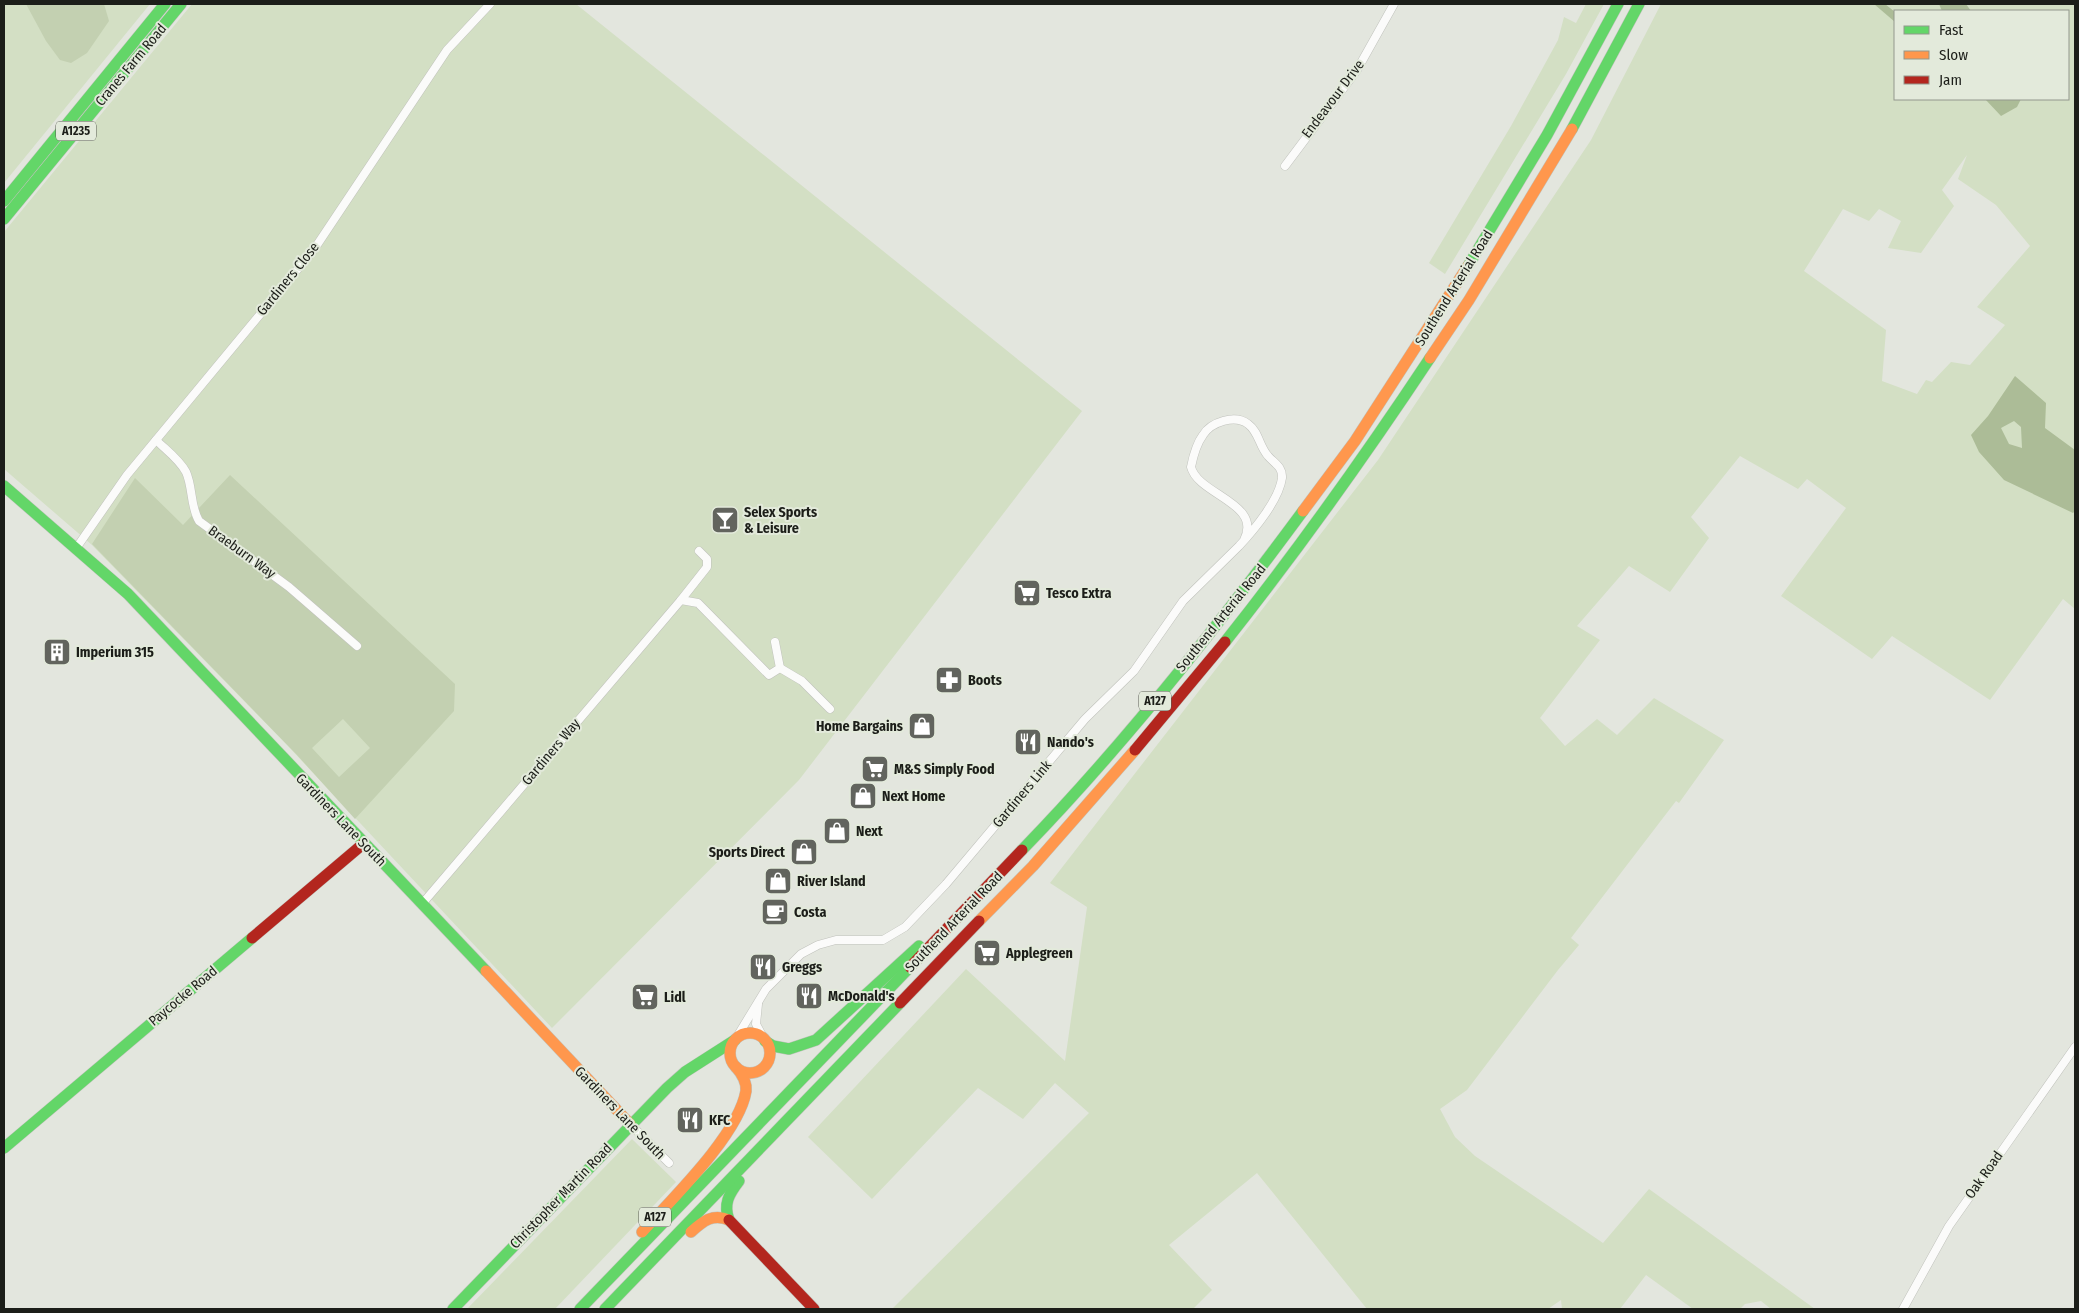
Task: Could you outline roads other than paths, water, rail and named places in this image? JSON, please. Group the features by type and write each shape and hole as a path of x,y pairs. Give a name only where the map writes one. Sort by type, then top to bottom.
{"main road":[{"name":"Cranes Farm Road","path":"4,201 165,4"},
{"name":"Cranes Farm Road","path":"4,219 181,4"},
{"name":"Southend Arterial Road","path":"580,1309 1043,829 1147,711 1257,574 1355,441 1454,290 1547,135 1618,4"},
{"name":"Southend Arterial Road","path":"605,1309 1056,841 1160,722 1271,584 1361,462 1469,300 1564,145 1639,4"},
{"name":"Gardiners Lane South","path":"4,486 77,547 128,594 630,1124"},
{"name":"A127","path":"765,1041 780,1048 789,1049 806,1045 826,1033 1043,829"},
{"name":"Paycocke Road","path":"4,1148 363,844"},
{"path":"750,1032 765,1041 769,1057 764,1068 747,1072 736,1067 730,1055 735,1040 739,1036 750,1032"},
{"name":"Christopher Martin Road","path":"453,1309 630,1124 677,1079 735,1040"},
{"name":"A127","path":"729,1220 724,1207 729,1193 848,1058"},
{"name":"Christopher Martin Road","path":"694,1066 720,1060 736,1067"},
{"name":"A127","path":"574,1309 683,1187 728,1130 739,1111 746,1091 744,1079 736,1067"},
{"name":"A127","path":"611,1309 702,1221 718,1216 729,1220"},
{"path":"729,1220 814,1309"}],"street":[{"name":"Gardiners Close","path":"77,547 127,476 315,248 447,50 490,4"},
{"name":"Endeavour Drive","path":"1285,166 1357,70 1394,4"},
{"name":"Gardiners Link","path":"735,1040 766,989 782,970 809,948 836,940 884,940 905,926 946,884 1085,719 1134,671 1183,601 1244,540 1268,508 1280,485 1282,474 1278,466 1268,456 1252,428 1245,422 1231,419 1217,423 1202,435 1191,467 1199,480 1235,506 1244,516 1248,528 1244,540"},
{"name":"Braeburn Way","path":"156,440 181,464 187,474 195,515 199,521 289,587 357,646"},
{"name":"Gardiners Way","path":"422,904 681,600 707,566 707,559 699,551"},
{"path":"681,600 698,602 769,675 780,668"},
{"path":"775,642 780,668 802,681 830,709"},
{"name":"Gardiners Link","path":"765,1041 758,1030 756,1015 759,1002 766,989"},
{"name":"Oak Road","path":"1903,1309 1949,1226 2075,1047"},
{"name":"Gardiners Lane South","path":"630,1124 669,1163"}],"place":[{"name":"Selex Sports & Leisure","path":"725,520"},
{"name":"Tesco Extra","path":"1027,593"},
{"name":"Imperium 315","path":"57,652"},
{"name":"Boots","path":"949,680"},
{"name":"Home Bargains","path":"922,726"},
{"name":"Nando's","path":"1028,742"},
{"name":"M&S Simply Food","path":"875,769"},
{"name":"Next Home","path":"863,796"},
{"name":"Next","path":"837,831"},
{"name":"Sports Direct","path":"804,852"},
{"name":"River Island","path":"778,881"},
{"name":"Costa","path":"775,912"},
{"name":"Applegreen","path":"987,953"},
{"name":"Greggs","path":"763,967"},
{"name":"McDonald's","path":"809,996"},
{"name":"Lidl","path":"645,997"},
{"name":"KFC","path":"690,1120"}]}
